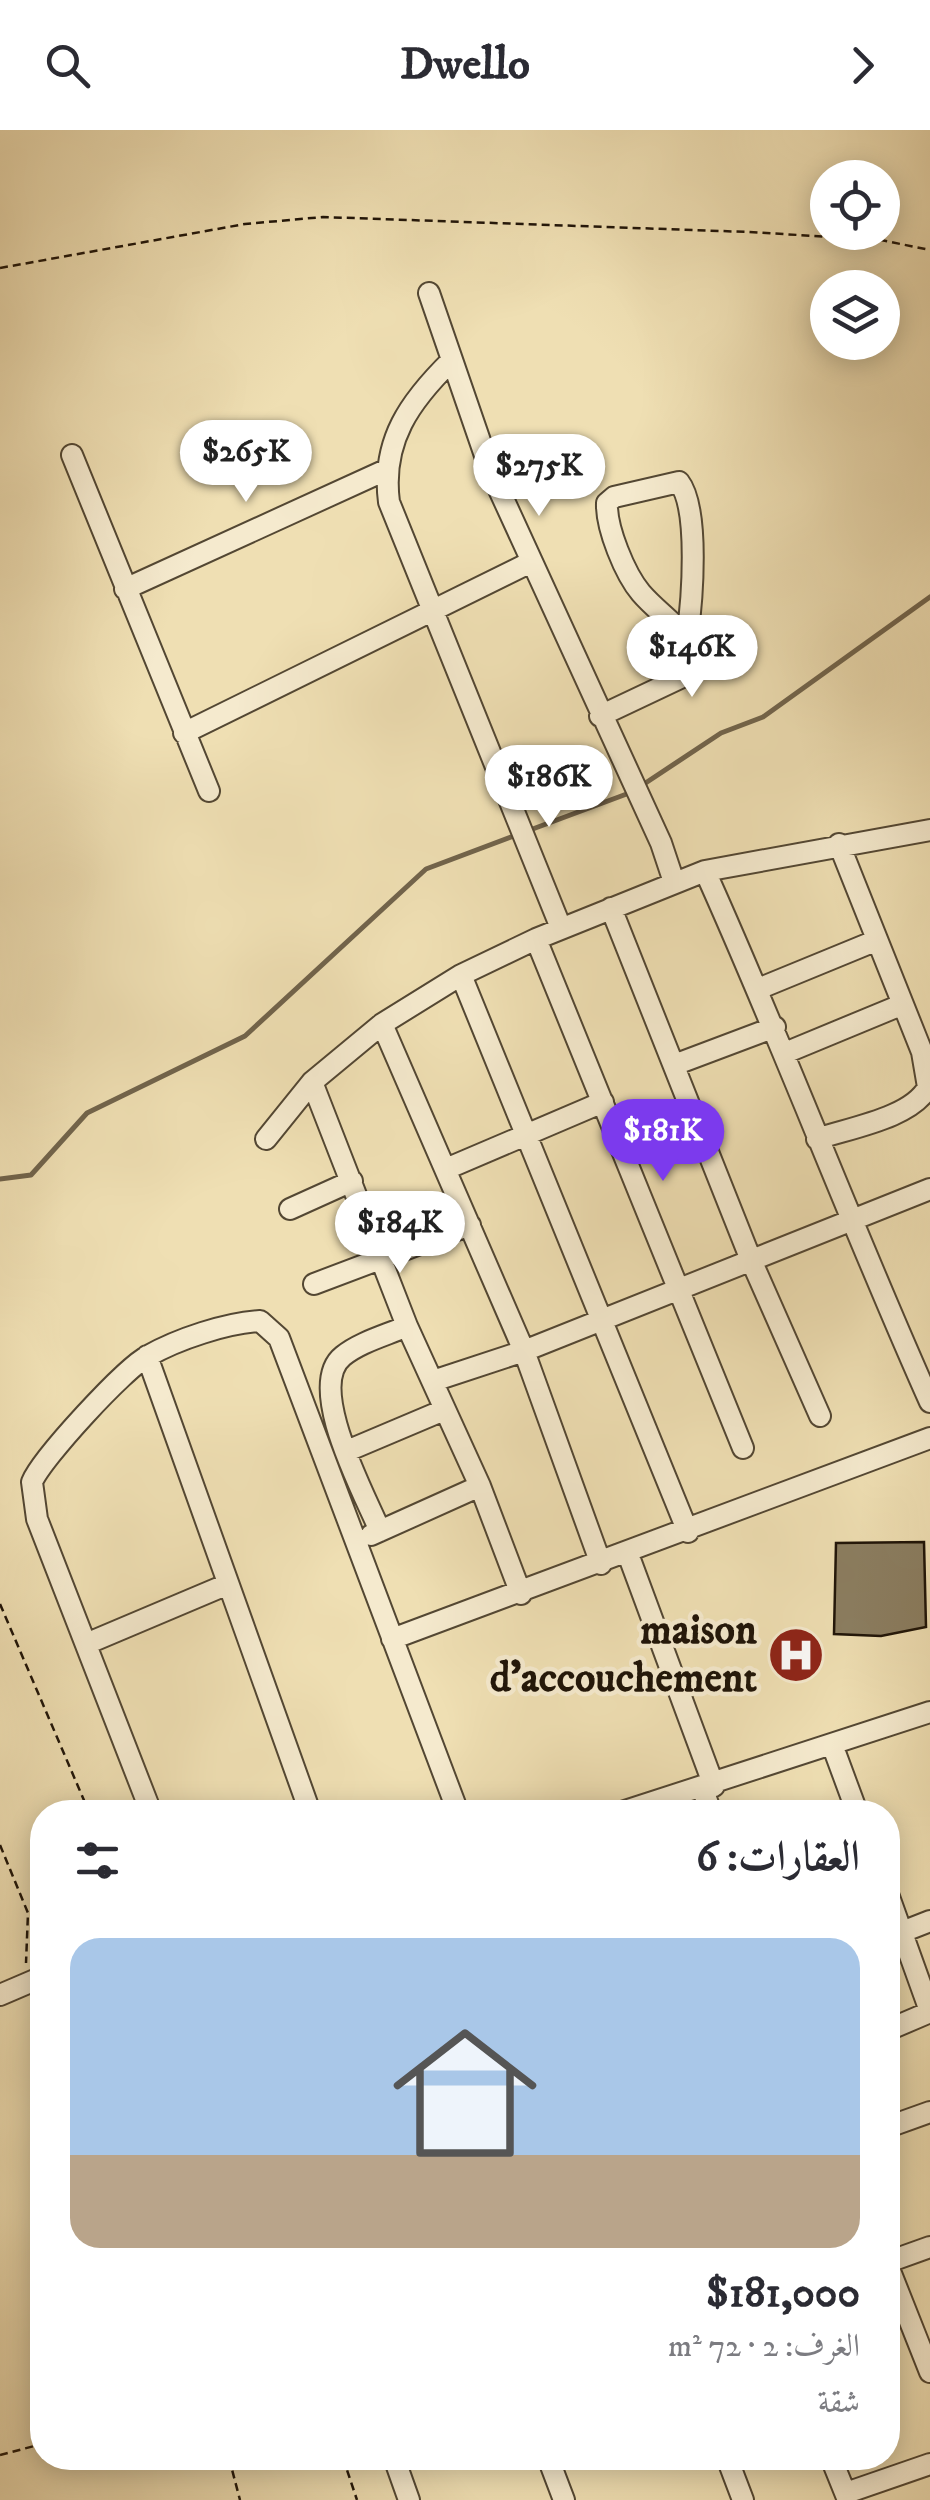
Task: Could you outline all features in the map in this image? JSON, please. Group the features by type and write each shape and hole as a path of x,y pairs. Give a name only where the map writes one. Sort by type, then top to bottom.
{"street":[{"path":"429,292 490,470 661,842 674,882"},
{"path":"452,360 432,380 393,436 389,502 561,928"},
{"path":"72,455 209,790"},
{"path":"125,589 388,469"},
{"path":"600,716 693,672 696,653 687,636 639,590 606,517 607,503 614,497 679,482 684,490 690,516 687,636"},
{"path":"184,733 531,562"},
{"path":"266,1139 312,1082 382,1024 461,975 536,939 705,871 839,844 930,832"},
{"path":"817,1139 905,1108 925,1094 929,1076 839,844"},
{"path":"705,871 775,1027 848,1220 930,1402"},
{"path":"610,908 751,1260 820,1416"},
{"path":"536,939 743,1448"},
{"path":"758,989 875,940"},
{"path":"461,975 688,1532"},
{"path":"784,1052 901,1006"},
{"path":"382,1024 524,1351 602,1564"},
{"path":"674,1065 775,1027"},
{"path":"312,1082 383,1255 407,1326 480,1486 521,1594"},
{"path":"446,1169 603,1102"},
{"path":"290,1209 352,1181"},
{"path":"432,1381 524,1351 930,1189"},
{"path":"314,1284 470,1224"},
{"path":"146,1800 38,1520 32,1482 48,1458 146,1356 237,1324 268,1323 279,1338 453,1800"},
{"path":"380,1531 332,1409 329,1380 344,1355 407,1326"},
{"path":"146,1356 306,1800"},
{"path":"347,1452 444,1410"},
{"path":"392,1639 688,1532 930,1438"},
{"path":"356,1542 480,1486"},
{"path":"628,1554 710,1800"},
{"path":"86,1644 228,1584"},
{"path":"666,1800 930,1712"},
{"path":"833,1747 853,1800"},
{"path":"902,1932 930,1921"},
{"path":"900,1927 930,2012 900,2025"},
{"path":"0,1995 30,1981"},
{"path":"900,2123 930,2112"},
{"path":"900,2259 930,2247"},
{"path":"900,2295 930,2372"},
{"path":"836,2470 847,2497 930,2464"},
{"path":"399,2470 410,2500"},
{"path":"553,2470 564,2500"},
{"path":"732,2470 743,2500"}],"path":[{"path":"0,268 244,224 322,217 750,232 880,240 930,250"},
{"path":"0,1604 84,1800"},
{"path":"0,1844 28,1913 30,1940"},
{"path":"0,2455 30,2447"},
{"path":"232,2470 240,2500"},
{"path":"347,2470 357,2500"}],"building":[{"path":"924,1542 926,1627 881,1636 834,1634 836,1543"}],"waterway":[{"path":"641,786 721,733 763,717 930,597"},
{"path":"530,830 632,792"},
{"path":"0,1179 31,1175 87,1113 245,1036 426,869 519,834"}],"place":[{"name":"maison d'accouchement","path":"796,1655"}]}
